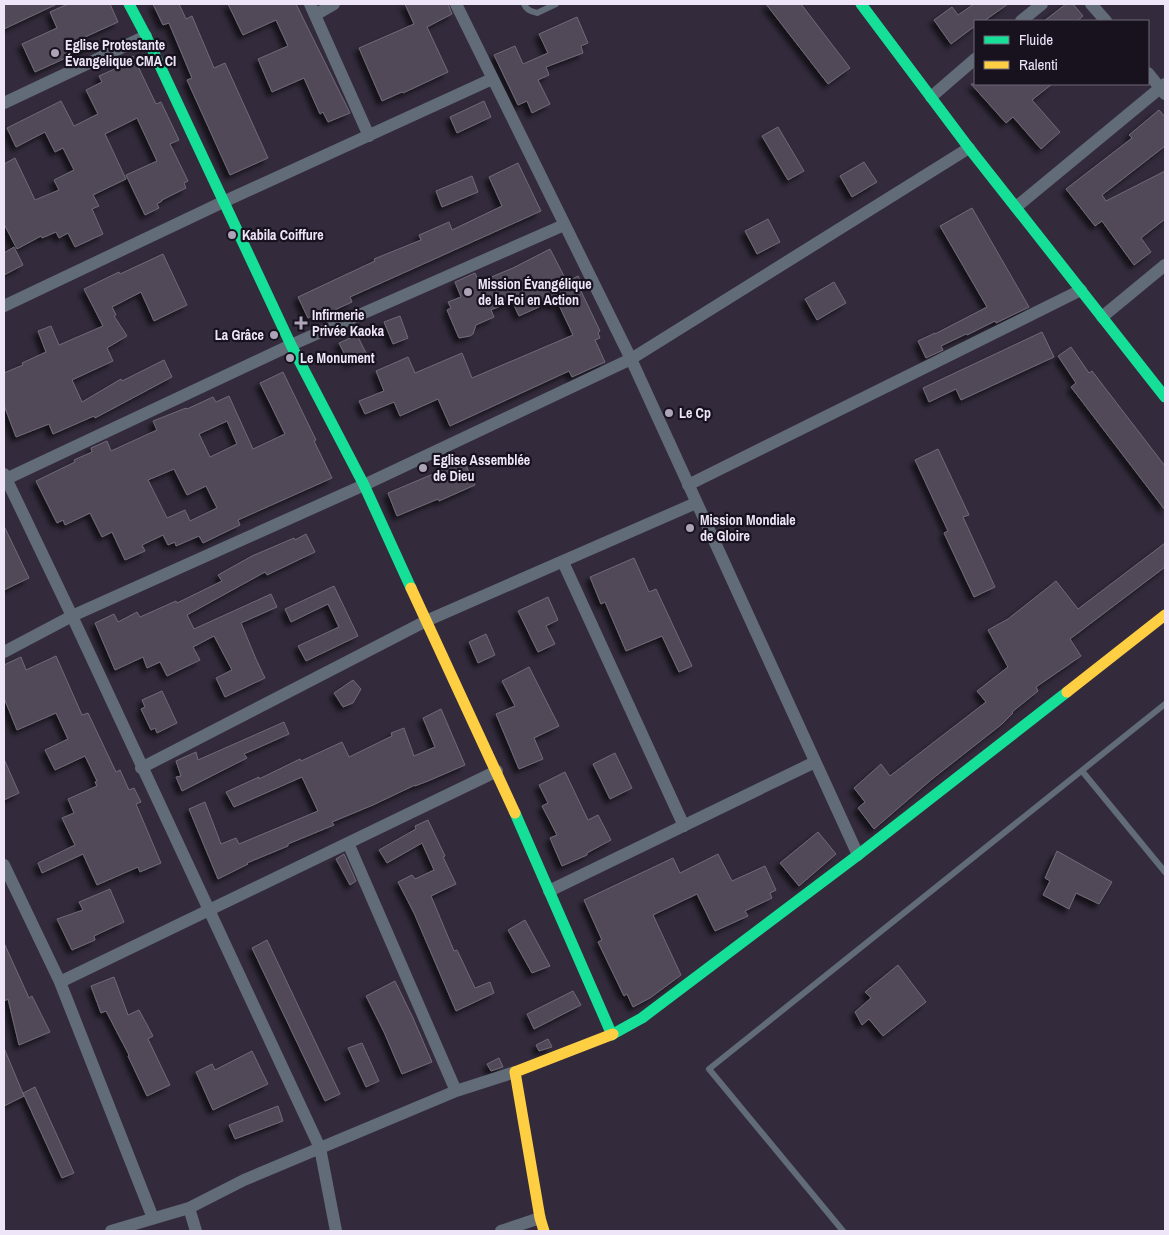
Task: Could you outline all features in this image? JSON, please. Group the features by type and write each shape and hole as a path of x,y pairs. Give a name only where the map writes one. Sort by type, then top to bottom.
{"street":[{"path":"129,4 146,36 291,345 364,485 497,771 612,1034"},
{"path":"334,4 313,9 369,136"},
{"path":"456,4 630,359 858,856"},
{"path":"861,4 969,148 1165,397"},
{"path":"1022,20 1042,4"},
{"path":"1091,4 1105,20"},
{"path":"4,103 146,36"},
{"path":"930,97 974,60"},
{"path":"1016,207 1164,88 1149,73"},
{"path":"4,306 223,202 492,79"},
{"path":"4,652 72,616 364,485 630,359 969,148"},
{"path":"336,1231 320,1148 72,616 5,477 291,345 564,225"},
{"path":"1102,317 1165,265"},
{"path":"688,486 1081,290"},
{"path":"142,768 426,621 696,503"},
{"path":"562,562 684,826"},
{"path":"111,1231 189,1208 244,1180 320,1148 456,1091 515,1072 612,1034 642,1018 858,856 1165,615"},
{"path":"550,891 815,762"},
{"path":"60,982 497,771"},
{"path":"348,843 456,1091"},
{"path":"4,865 60,982 153,1218"},
{"path":"515,1072 540,1218 544,1231"},
{"path":"189,1208 196,1231"},
{"path":"502,1231 540,1218"}],"lane":[{"path":"524,4 530,11 537,13 556,4"},
{"path":"843,1231 709,1069 1165,704"},
{"path":"1082,771 1165,872"}],"building":[{"path":"4,4 57,4 4,29"},
{"path":"68,4 110,4 118,22 85,37 90,47 35,72 22,44 57,28 50,12"},
{"path":"153,4 179,4 186,19 192,16 214,68 225,63 268,158 230,175 187,80 192,78 169,23 163,25"},
{"path":"228,4 296,4 350,113 328,122 323,112 320,114 304,78 272,92 258,59 288,46 276,20 243,35"},
{"path":"405,4 448,4 452,14 427,27 448,72 382,101 359,48 414,24"},
{"path":"766,4 801,4 850,68 828,84"},
{"path":"974,4 1008,4 985,20 974,20 974,27 951,44 934,20 952,7 958,15"},
{"path":"1066,4 1073,4 1083,16 1078,20 1045,20"},
{"path":"577,17 588,43 581,46 583,53 546,67 549,75 538,80 550,104 532,113 527,101 518,105 494,55 515,46 523,64 548,53 539,34"},
{"path":"133,56 156,104 161,102 179,140 170,144 188,181 184,183 186,188 162,200 157,204 159,208 145,215 126,175 157,161 137,118 105,134 126,179 93,195 99,206 92,209 103,234 75,247 68,233 59,238 56,232 42,238 41,236 17,249 4,224 4,164 15,158 35,200 59,190 54,180 74,170 63,148 55,152 45,132 16,147 7,128 61,101 74,126 98,114 86,90 102,82 99,76 119,67 117,64"},
{"path":"971,84 1051,85 1032,100 1060,132 1041,149 1013,117 1006,123"},
{"path":"484,101 491,117 457,133 450,117"},
{"path":"1159,110 1165,117 1165,146 1102,195 1106,201 1165,171 1165,219 1141,238 1151,252 1134,265 1102,221 1095,226 1066,189 1132,138 1129,135"},
{"path":"778,127 804,171 788,180 762,136"},
{"path":"864,162 877,182 852,197 840,176"},
{"path":"518,163 541,211 350,297 352,302 326,314 324,310 308,318 298,297 375,261 374,259 421,240 419,235 449,222 452,230 502,206 489,177"},
{"path":"472,176 478,192 442,207 436,191"},
{"path":"972,208 1029,307 941,346 943,350 926,358 918,341 987,307 940,226"},
{"path":"768,219 780,242 757,254 745,231"},
{"path":"14,247 23,265 4,275 4,253"},
{"path":"550,249 567,282 578,276 586,289 581,291 600,331 598,333 600,338 595,340 605,362 572,377 569,371 450,426 438,399 400,416 394,402 365,414 359,401 384,391 376,371 408,357 415,373 462,353 472,378 573,335 558,303 552,306 550,302 519,316 512,301 491,310 494,317 476,325 473,334 459,338 447,310 451,308 448,302 461,297 455,282 475,273 479,282 513,268"},
{"path":"163,254 187,305 154,321 141,292 112,307 116,315 114,316 127,336 107,348 113,361 72,380 82,402 121,379 122,381 164,360 172,377 95,418 94,416 53,434 49,424 16,437 4,405 4,373 46,352 38,331 51,326 59,345 103,326 84,289"},
{"path":"834,282 846,303 817,320 805,299"},
{"path":"400,316 408,338 393,344 384,322"},
{"path":"1042,332 1054,357 961,400 956,389 929,402 923,388"},
{"path":"357,335 367,355 349,363 339,343"},
{"path":"1071,347 1089,373 1092,371 1165,466 1165,510 1071,387 1076,383 1058,356"},
{"path":"283,372 332,478 238,520 240,525 203,543 199,536 176,546 175,542 168,545 163,535 142,545 145,551 125,560 112,532 102,537 90,513 65,525 63,520 57,523 36,481 92,452 91,448 107,441 111,451 157,430 153,421 213,397 216,402 229,396 253,449 285,434 260,383","holes":["227,421 237,444 210,457 199,434","174,469 187,495 206,486 217,508 190,521 185,510 167,518 148,480"]},
{"path":"938,449 969,515 963,517 995,587 974,597 944,533 948,531 915,460"},
{"path":"464,461 475,485 439,501 438,499 397,516 388,493"},
{"path":"4,526 29,578 4,590"},
{"path":"306,534 315,552 267,575 265,572 187,615 194,629 271,594 277,607 241,623 265,678 225,697 216,678 232,670 214,636 193,647 200,660 167,676 160,662 147,668 143,657 115,670 95,623 114,614 118,622 137,612 140,617 176,601 177,603 222,581 218,575 252,556"},
{"path":"1165,543 1165,567 1070,639 1081,656 1036,687 1038,691 1012,712 1002,724 932,779 874,829 858,808 865,802 854,788 881,764 890,776 986,702 977,691 1008,667 988,630 1008,619 1056,581 1078,609"},
{"path":"634,558 649,592 656,589 692,666 679,672 662,636 626,651 605,602 601,604 590,577"},
{"path":"334,586 358,636 306,661 298,646 339,627 328,604 291,622 285,609"},
{"path":"548,597 558,620 546,626 555,644 538,652 518,611"},
{"path":"486,634 495,655 478,663 469,642"},
{"path":"56,656 82,715 88,713 116,772 120,770 129,790 134,788 141,802 136,804 161,863 140,872 138,867 97,885 83,854 42,873 38,863 75,845 62,818 74,813 68,799 97,786 95,782 97,781 85,756 55,770 45,750 68,739 56,713 17,730 4,698 4,665 21,657 26,670"},
{"path":"529,667 559,726 534,738 543,759 519,769 496,714 515,706 502,681"},
{"path":"353,680 361,689 353,703 343,707 334,693"},
{"path":"162,691 177,723 157,733 155,728 151,730 141,709 145,707 142,700"},
{"path":"441,709 465,765 332,822 334,825 247,863 218,879 189,809 205,802 221,844 236,838 239,844 318,811 302,777 234,807 226,792 342,742 349,757 392,736 391,733 404,728 414,756 435,747 423,718"},
{"path":"284,722 289,734 244,754 247,758 182,791 176,777 181,776 176,761 196,752 198,760"},
{"path":"615,753 632,788 610,799 593,764"},
{"path":"4,759 19,793 4,800"},
{"path":"565,772 588,820 598,815 611,840 587,853 587,855 562,866 550,838 557,835 542,806 548,803 539,785"},
{"path":"428,820 456,884 431,896 454,951 457,950 475,988 490,982 494,993 456,1011 414,913 398,882 412,875 415,879 434,870 422,843 387,863 379,850 416,829 415,826"},
{"path":"818,832 836,854 799,886 780,863"},
{"path":"1057,851 1112,882 1099,904 1076,893 1069,909 1043,895 1050,881 1045,878"},
{"path":"344,854 356,881 350,885 336,859"},
{"path":"718,854 732,881 765,866 776,890 770,893 772,898 745,911 748,916 715,931 697,894 653,915 681,975 650,998 633,1007 627,994 624,996 598,942 602,940 584,900 673,858 680,873"},
{"path":"110,889 124,922 94,936 95,940 72,950 57,919 83,910 79,902"},
{"path":"525,920 550,966 532,973 508,930"},
{"path":"267,940 340,1094 325,1101 252,948"},
{"path":"4,943 29,998 32,996 50,1032 19,1045 8,999 4,1001"},
{"path":"898,965 926,1002 883,1036 869,1019 862,1025 855,1012 871,998 865,992"},
{"path":"114,977 128,1015 139,1010 153,1036 148,1039 170,1085 147,1096 129,1055 106,1011 101,1013 91,986"},
{"path":"395,981 432,1062 402,1074 366,996"},
{"path":"573,991 581,1005 534,1029 527,1014"},
{"path":"548,1039 552,1047 539,1051 536,1045"},
{"path":"362,1043 379,1081 366,1087 348,1048"},
{"path":"4,1048 24,1096 4,1106"},
{"path":"252,1051 268,1084 213,1110 196,1072 212,1064 215,1070"},
{"path":"499,1058 503,1067 491,1071 487,1064"},
{"path":"35,1087 74,1173 62,1178 23,1093"},
{"path":"278,1106 283,1121 235,1139 229,1125"}],"traffic: fast":[{"path":"129,4 146,36 291,345 364,485 411,588"},
{"path":"861,4 969,148 1165,397"},
{"path":"613,1034 642,1018 858,855 1067,692"},
{"path":"515,813 612,1035"}],"traffic: slow":[{"path":"411,588 515,813"},
{"path":"1067,692 1165,615"},
{"path":"544,1231 540,1218 515,1072 613,1034"}],"place":[{"name":"Eglise Protestante Évangelique CMA CI","path":"55,53"},
{"name":"Kabila Coiffure","path":"232,235"},
{"name":"Mission Évangélique de la Foi en Action","path":"468,292"},
{"name":"Infirmerie Privée Kaoka","path":"301,323"},
{"name":"La Grâce","path":"274,335"},
{"name":"Le Monument","path":"290,358"},
{"name":"Le Cp","path":"669,413"},
{"name":"Eglise Assemblée de Dieu","path":"423,468"},
{"name":"Mission Mondiale de Gloire","path":"690,528"}]}
